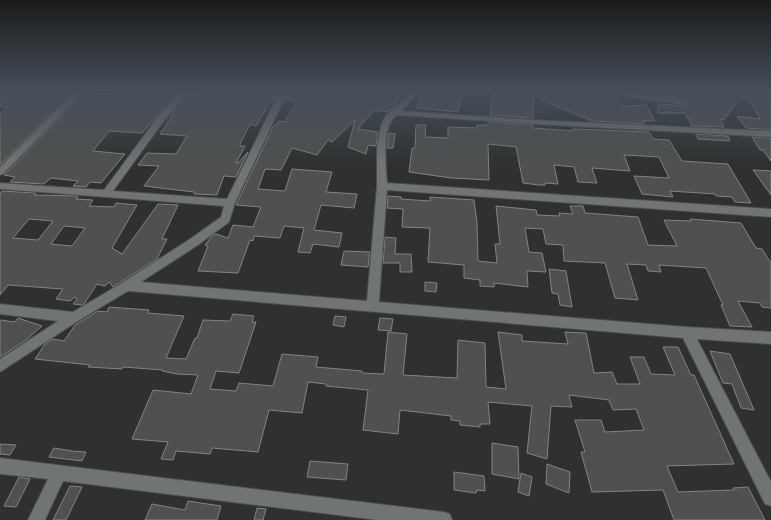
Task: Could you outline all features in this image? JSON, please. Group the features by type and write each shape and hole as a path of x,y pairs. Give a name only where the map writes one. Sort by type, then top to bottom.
{"street":[{"path":"0,172 56,115"},
{"path":"106,194 164,115"},
{"path":"0,366 74,317 126,286 194,242 225,219 230,203 272,115"},
{"path":"373,306 382,186 381,148 385,126 391,115"},
{"path":"431,115 771,134"},
{"path":"0,186 230,203"},
{"path":"382,186 771,213"},
{"path":"126,286 686,333 771,338"},
{"path":"0,309 74,317"},
{"path":"686,333 771,498"},
{"path":"0,466 444,520"},
{"path":"36,520 59,473"}],"building":[{"path":"0,115 50,115 0,165"},
{"path":"62,115 158,115 142,133 109,131 93,151 125,154 101,183 90,182 86,187 73,186 78,181 51,178 44,184 10,182 15,177 4,175"},
{"path":"262,115 256,126 250,124 240,144 240,146 245,146 236,163 238,163 248,152 236,177 224,176 217,195 194,194 194,192 144,186 159,166 138,165 147,153 176,154 187,136 160,134 172,116"},
{"path":"289,115 370,115 358,129 378,132 376,146 368,145 366,154 348,147 355,120 332,142 328,140 317,155 292,148 281,170 265,169 258,189 285,191 292,169 332,172 326,192 357,194 354,208 321,205 314,230 342,233 339,247 313,244 310,253 298,252 304,228 284,226 280,238 254,236 253,241 250,240 238,273 198,271 208,246 205,245 212,236 216,234 228,238 233,225 253,227 261,207 236,205 272,131 271,130 279,121 285,122"},
{"path":"494,115 533,115 533,118"},
{"path":"579,115 652,115 655,121 643,121 644,124 593,121"},
{"path":"686,115 727,115 724,120 720,119 724,127 692,126"},
{"path":"758,115 771,115 771,130 746,128 737,116 760,119"},
{"path":"488,122 533,125 533,128 573,131 573,129 649,132 653,139 669,140 682,161 728,164 751,203 735,202 732,197 716,196 715,194 670,191 673,197 642,194 634,176 669,178 659,157 624,155 630,171 592,168 597,183 578,182 574,167 554,165 558,184 545,183 545,185 539,185 523,183 516,147 488,144 489,180 451,178 409,172 412,148 415,148 416,125 426,125 425,137 448,138 448,127 477,128 477,125 488,125"},
{"path":"389,133 395,134 393,148 387,148"},
{"path":"696,134 728,136 730,141 698,139"},
{"path":"752,137 771,138 771,161 763,150 760,150"},
{"path":"753,170 771,171 771,195"},
{"path":"2,191 36,193 34,195 78,196 76,199 93,200 89,206 114,207 116,203 137,205 112,248 122,254 158,204 178,205 162,239 167,239 157,259 113,287 109,282 105,286 97,284 82,305 73,304 77,299 75,297 70,301 56,299 63,289 8,285 0,295 0,193","holes":["29,219 53,221 38,240 13,238","64,226 85,228 72,246 51,244"]},
{"path":"388,196 401,197 401,199 430,201 430,197 474,200 477,223 478,261 497,263 495,244 500,244 496,206 536,210 537,215 560,216 559,213 573,214 570,206 583,206 585,213 638,217 648,245 677,246 664,220 691,221 690,219 741,223 756,248 762,249 771,263 771,308 762,307 760,303 738,301 752,327 730,326 721,305 723,305 706,268 659,265 661,272 648,271 646,265 627,264 638,300 615,298 605,263 564,261 563,245 546,244 543,229 525,228 529,252 542,253 546,272 527,271 528,287 494,283 494,287 480,286 480,280 464,278 464,265 428,262 430,228 402,227 403,209 387,208"},
{"path":"385,237 396,238 395,254 411,254 412,272 400,272 400,263 383,263"},
{"path":"344,251 370,252 368,267 341,265"},
{"path":"549,269 566,271 572,307 560,305 558,294 552,293"},
{"path":"425,282 437,283 436,292 425,291"},
{"path":"109,307 149,310 148,313 184,316 166,358 186,359 195,338 197,338 203,320 230,321 233,314 254,316 252,322 256,322 239,373 216,371 210,389 236,391 239,383 273,386 282,354 318,357 316,367 362,371 362,373 384,374 388,332 407,334 403,375 457,378 458,340 485,343 486,387 506,389 498,332 522,335 522,341 568,344 565,332 586,333 594,373 612,372 617,384 640,384 630,357 644,357 651,374 675,375 663,347 678,347 691,375 694,375 734,464 667,466 678,492 734,490 733,488 748,487 765,520 674,520 663,490 592,492 581,452 585,452 575,420 601,420 605,432 644,430 636,409 613,410 609,400 569,395 572,407 551,406 547,459 527,453 532,406 488,402 490,424 480,424 480,427 460,425 460,421 451,420 451,416 400,410 398,434 363,430 368,390 326,386 326,384 308,382 302,413 269,410 258,452 212,448 210,454 176,451 173,460 161,459 168,442 132,439 153,390 191,394 198,375 177,374 162,371 163,370 123,367 122,369 88,367 90,365 35,359 45,344 53,339 64,341 75,325 98,311 107,312"},
{"path":"335,316 346,317 344,327 333,325"},
{"path":"18,318 42,326 26,340 0,357 0,320 15,322"},
{"path":"380,318 393,319 391,331 378,330"},
{"path":"710,351 730,354 754,410 741,408 732,384 723,383"},
{"path":"492,443 518,447 519,479 492,474"},
{"path":"0,444 16,445 10,455 0,454"},
{"path":"54,448 86,452 82,461 49,457"},
{"path":"310,461 348,464 346,480 307,477"},
{"path":"547,464 570,472 569,493 546,484"},
{"path":"454,472 484,476 485,491 477,490 476,493 454,490"},
{"path":"521,473 532,477 529,496 518,492"},
{"path":"19,477 30,479 16,507 4,506"},
{"path":"70,486 82,487 66,520 53,520"},
{"path":"188,501 221,506 217,520 145,520 152,504 185,510"},
{"path":"257,508 266,509 263,520 254,520"}]}
